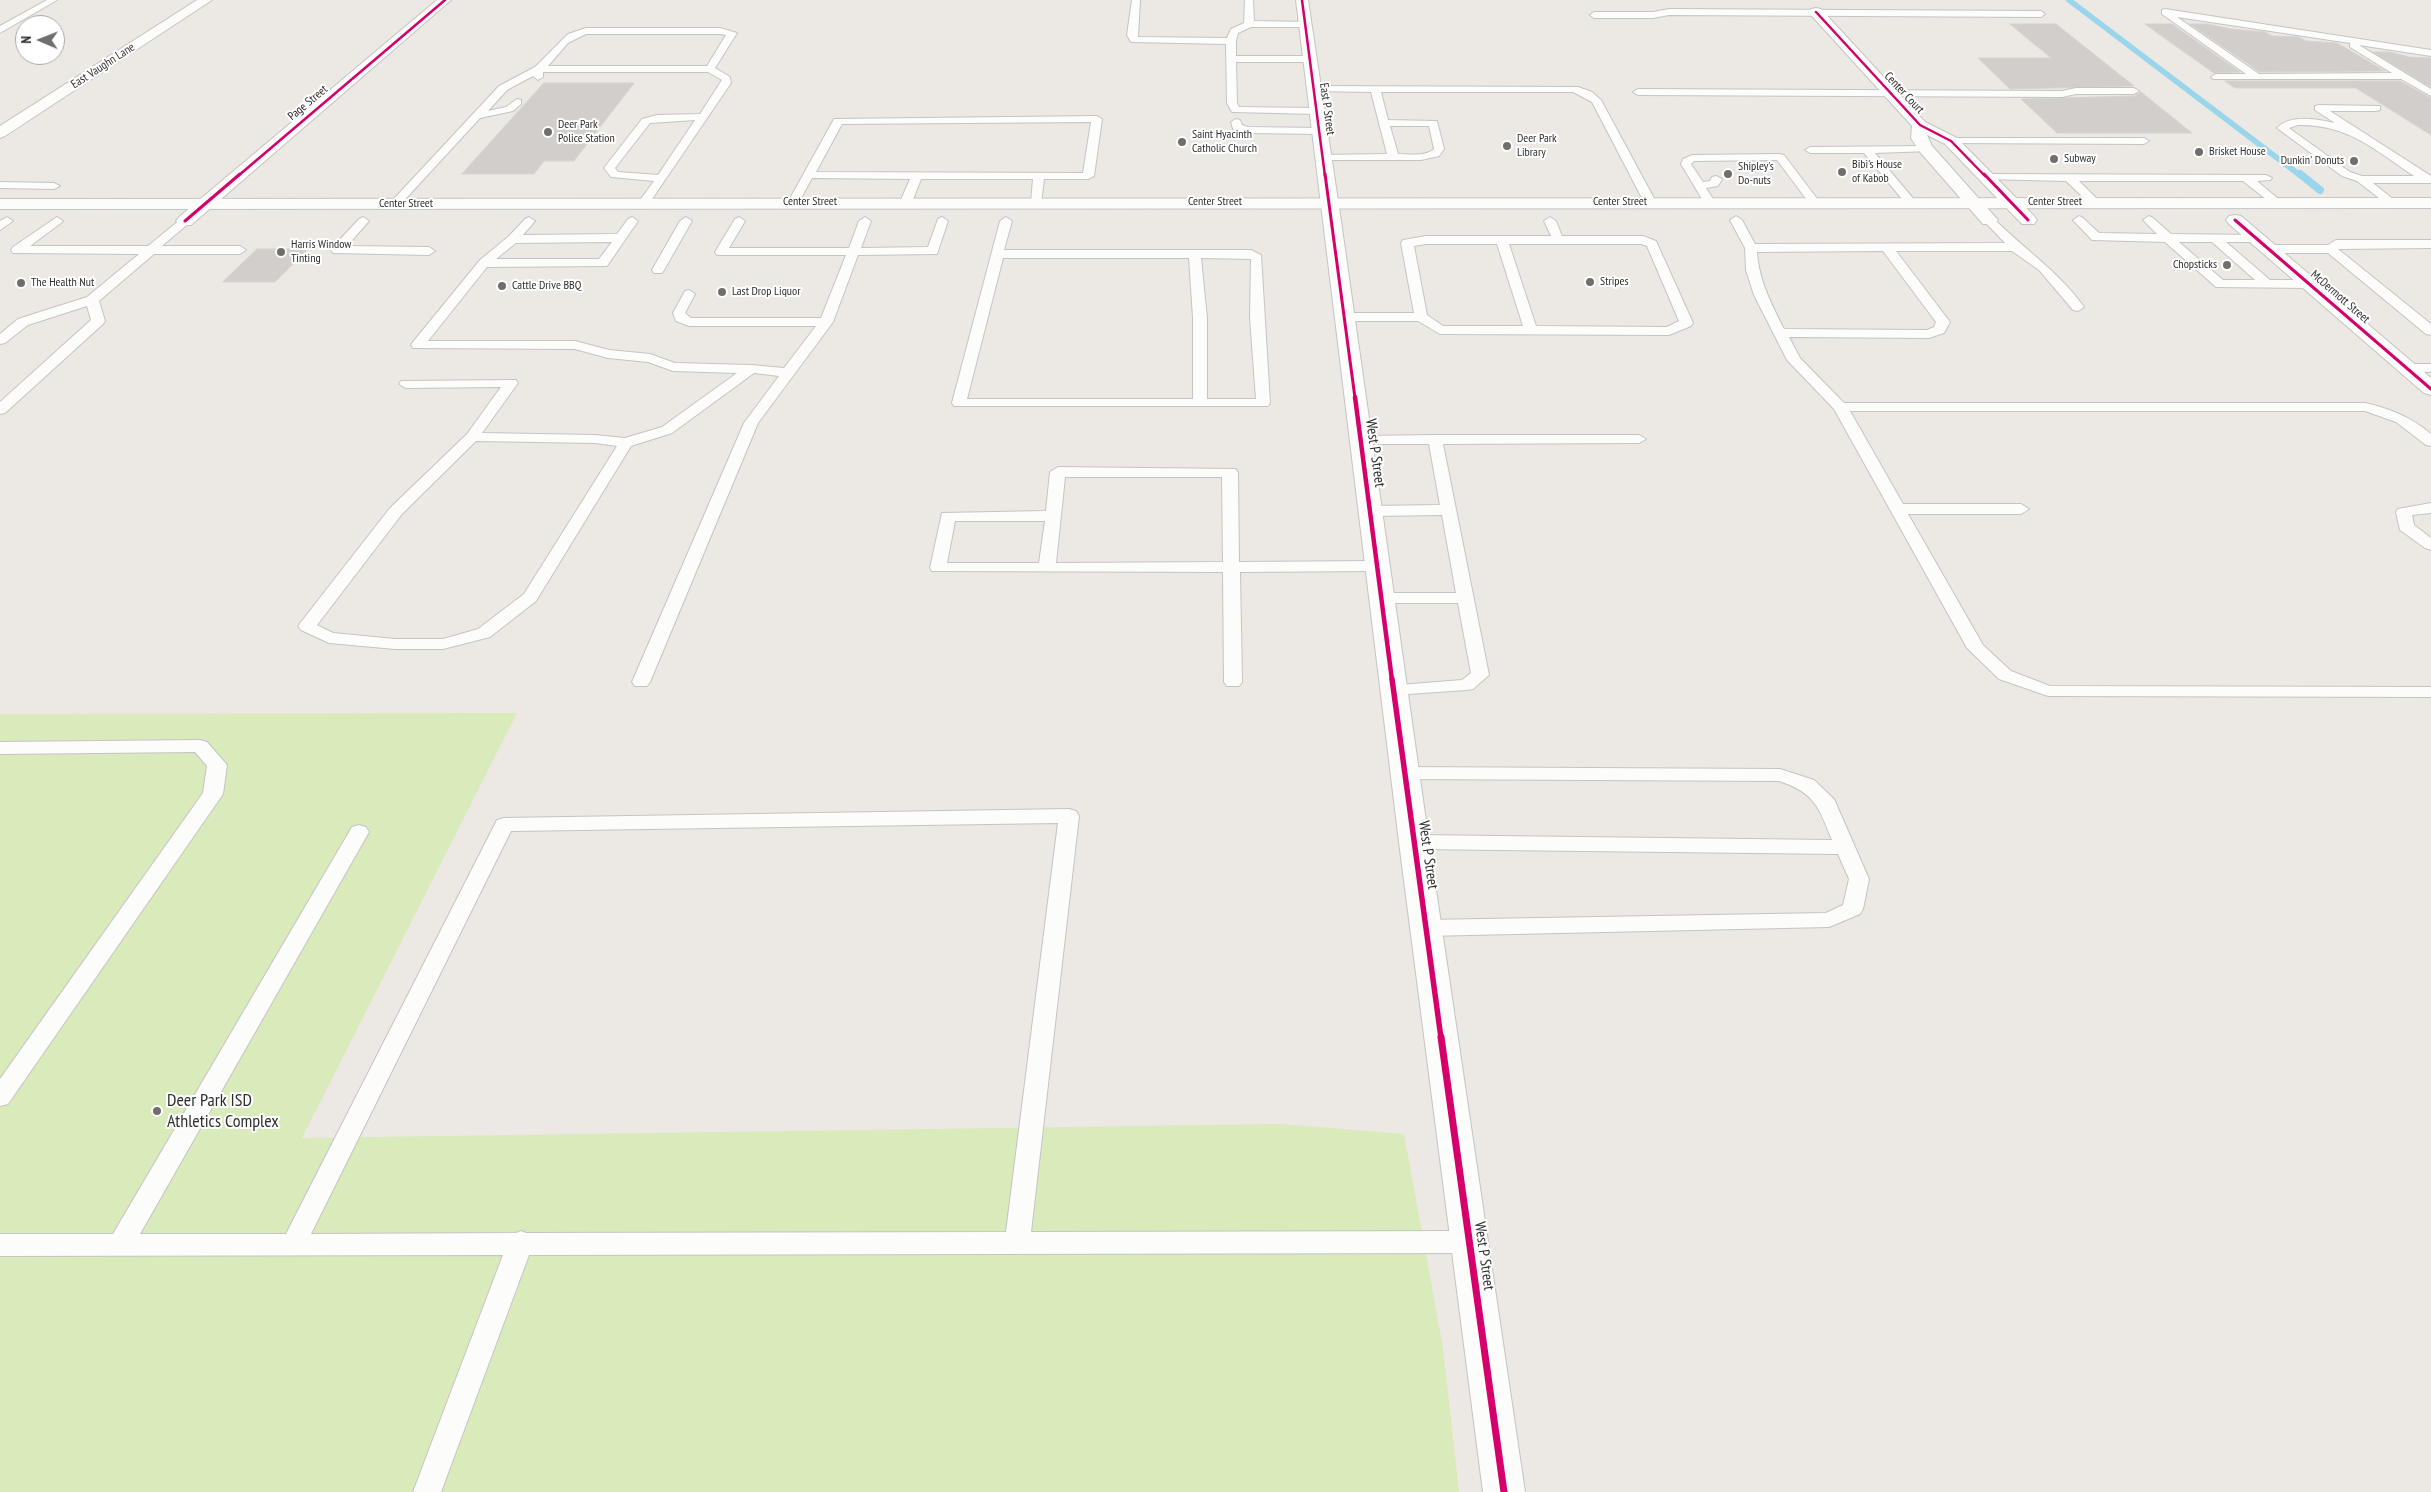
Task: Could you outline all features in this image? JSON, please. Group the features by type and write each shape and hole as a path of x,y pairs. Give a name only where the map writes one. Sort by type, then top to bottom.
{"street":[{"name":"East Vaughn Lane","path":"0,132 206,0"},
{"name":"Page Street","path":"185,221 445,0"},
{"name":"East P Street","path":"1302,0 1332,216"},
{"name":"Center Court","path":"1816,12 1920,125 1951,141 2012,202 2054,220"},
{"name":"Center Court","path":"1920,125 1919,138 1926,149 1989,220"},
{"path":"1940,166 1982,171"},
{"path":"865,221 872,202"},
{"name":"Center Street","path":"0,204 1035,202 1332,216 1650,202 2431,203"},
{"path":"988,221 1018,221 1035,202"},
{"name":"McDermott Street","path":"2215,202 2431,389"},
{"path":"511,221 539,221 553,203"},
{"path":"632,221 644,203"},
{"path":"371,221 395,204"},
{"name":"West P Street","path":"1332,216 1404,773 1504,1492"},
{"path":"1531,220 1570,220"},
{"path":"1716,220 1755,220"},
{"name":"Center Street","path":"1970,220 2099,220"},
{"path":"2129,220 2178,220"},
{"path":"2216,220 2264,220"},
{"path":"2,223 77,221"},
{"path":"156,221 215,221"},
{"name":"Center Street","path":"343,221 371,221"},
{"path":"613,221 650,221"},
{"path":"668,221 703,221"},
{"path":"721,221 758,221"},
{"name":"Center Street","path":"846,221 884,221"},
{"path":"923,221 960,221"}],"lane":[{"path":"0,30 53,0"},
{"path":"1136,0 1132,35 1134,40 1231,41"},
{"path":"1249,0 1249,24"},
{"path":"1806,0 1816,12"},
{"path":"1594,14 1653,15 1669,12 1816,12 2041,14"},
{"path":"2257,77 2165,12 2431,53"},
{"path":"1305,24 1249,24 1234,31 1231,41 1232,103 1237,127 1247,130 1320,131"},
{"path":"395,204 503,88 539,69 572,35 582,32 720,31 732,33 710,69"},
{"path":"2345,40 2431,93"},
{"path":"1231,59 1310,59"},
{"path":"539,69 710,69 727,79 644,203"},
{"path":"532,86 537,78 539,69"},
{"path":"2216,77 2404,76"},
{"path":"1314,89 1540,89 1574,90 1588,94 1596,100 1650,202"},
{"path":"1376,89 1393,157"},
{"path":"1638,92 1891,94 2134,91"},
{"path":"477,116 509,109 517,102"},
{"path":"2376,108 2319,108 2430,180"},
{"path":"1236,115 1317,111"},
{"path":"660,178 615,175 609,168 646,121 658,118 703,117"},
{"path":"794,202 808,175 838,121 1097,119 1088,176 808,175"},
{"path":"1323,157 1421,157 1435,154 1439,150 1433,123 1384,123"},
{"path":"2355,132 2336,125 2318,123 2289,123 2282,128 2346,174 2361,179 2430,180"},
{"path":"1951,141 2144,141"},
{"path":"1810,150 1926,149"},
{"path":"1867,150 1910,202"},
{"path":"1699,186 1714,184 1715,177 1704,157"},
{"path":"1709,202 1688,167 1687,160 1704,157 1780,157 1814,202"},
{"path":"1982,171 2069,177 2266,178"},
{"path":"906,202 917,176"},
{"path":"1035,202 1039,176"},
{"path":"2069,177 2094,202"},
{"path":"2246,178 2276,202"},
{"path":"2361,179 2392,202"},
{"path":"0,186 54,186"},
{"path":"0,194 13,186"},
{"path":"1550,220 1558,240"},
{"path":"1736,220 1750,248 1752,270 1760,295 1794,360 1840,406 1976,648 2005,675 2048,691 2431,692"},
{"path":"1989,220 2015,247 2043,267 2078,307"},
{"path":"2054,220 2096,237 2215,238 2332,249 2431,331"},
{"path":"2149,220 2220,284 2308,284"},
{"path":"57,221 17,250 240,250"},
{"path":"0,340 23,322 92,300 185,221"},
{"path":"371,221 337,250 429,251"},
{"path":"539,221 484,263 418,345 575,345 608,354 650,358 673,367 788,373"},
{"path":"484,263 603,263 632,221"},
{"path":"658,270 686,221"},
{"path":"739,221 721,252 934,251 942,221"},
{"path":"641,682 751,423 826,322 865,221"},
{"path":"998,254 1244,252 1251,254 1257,258 1257,318 1263,403 959,404 998,254 1018,221"},
{"path":"513,239 621,238"},
{"path":"2215,238 2266,283"},
{"path":"1344,317 1422,317 1440,330 1669,331 1686,323 1652,244 1643,240 1426,240 1407,243 1422,317"},
{"path":"1502,240 1531,331"},
{"path":"2332,249 2336,244 2431,244"},
{"path":"2345,244 2388,279"},
{"path":"1750,248 2015,247"},
{"path":"1780,333 1929,334 1939,330 1942,322 1887,248"},
{"path":"1195,253 1200,318 1200,402"},
{"path":"689,294 679,313 682,318 689,322 826,322"},
{"path":"0,410 98,321 92,300"},
{"path":"2406,368 2431,368"},
{"path":"472,437 595,439 626,443 667,430 751,370"},
{"path":"406,384 511,384 472,437 396,510 307,626 329,638 395,644 442,644 484,633 530,597 626,443"},
{"path":"1840,406 2365,407 2394,414 2408,421 2431,442"},
{"path":"1393,690 1467,685 1480,675 1435,439"},
{"path":"1360,440 1639,439"},
{"path":"1047,568 1058,472 1230,472 1233,682"},
{"path":"2431,508 2404,512 2406,527 2431,545"},
{"path":"1898,509 2021,509"},
{"path":"1370,510 1449,510"},
{"path":"1053,516 948,516 938,568 1377,566"},
{"path":"1382,598 1465,598"},
{"path":"0,748 200,746 217,765 213,794 0,1097"},
{"path":"1404,773 1780,774 1807,784 1827,804 1859,879 1853,909 1829,920 1426,928"},
{"path":"294,1243 504,825 1069,816 1017,1242"},
{"path":"121,1244 358,832"},
{"path":"1414,842 1845,847"},
{"path":"0,1245 521,1242 1470,1242"},
{"path":"427,1492 521,1242"}],"green space":[{"name":"Deer Park ISD Athletics Complex","path":"517,713 302,1138 1280,1124 1404,1134 1443,1348 1459,1492 0,1492 0,714"}],"building":[{"path":"2010,24 2056,24 2134,86 2010,89 1978,58 2051,58"},
{"path":"2145,24 2172,24 2240,72 2214,73"},
{"path":"2190,24 2208,24 2231,29 2265,32 2272,36 2299,37 2306,41 2337,43 2385,71 2260,72"},
{"path":"2373,52 2390,52 2409,57 2431,58 2431,87"},
{"path":"2225,81 2400,81 2431,98 2431,135 2356,88 2235,88"},
{"name":"Deer Park Police Station","path":"544,83 634,83 574,161 544,161 534,174 462,174"},
{"path":"2141,92 2192,133 2057,133 2021,99 2134,96"},
{"path":"257,249 308,249 275,282 223,282"}],"waterway":[{"path":"2069,0 2301,176"},
{"path":"2300,174 2320,190"}],"cycle path":[{"path":"185,221 445,0"},
{"path":"1302,0 1414,842 1504,1492"},
{"path":"1816,12 1920,125 1951,141 2028,220"},
{"path":"2235,220 2431,389"}],"place":[{"name":"Deer Park Police Station","path":"548,132"},
{"name":"Saint Hyacinth Catholic Church","path":"1182,142"},
{"name":"Deer Park Library","path":"1507,146"},
{"name":"Brisket House","path":"2199,152"},
{"name":"Subway","path":"2054,159"},
{"name":"Dunkin' Donuts","path":"2354,161"},
{"name":"Bibi's House of Kabob","path":"1842,172"},
{"name":"Shipley's Do-nuts","path":"1728,174"},
{"name":"Harris Window Tinting","path":"281,252"},
{"name":"Chopsticks","path":"2227,265"},
{"name":"Stripes","path":"1590,282"},
{"name":"The Health Nut","path":"21,283"},
{"name":"Cattle Drive BBQ","path":"502,286"},
{"name":"Last Drop Liquor","path":"722,292"},
{"name":"Deer Park ISD Athletics Complex","path":"157,1111"}]}
